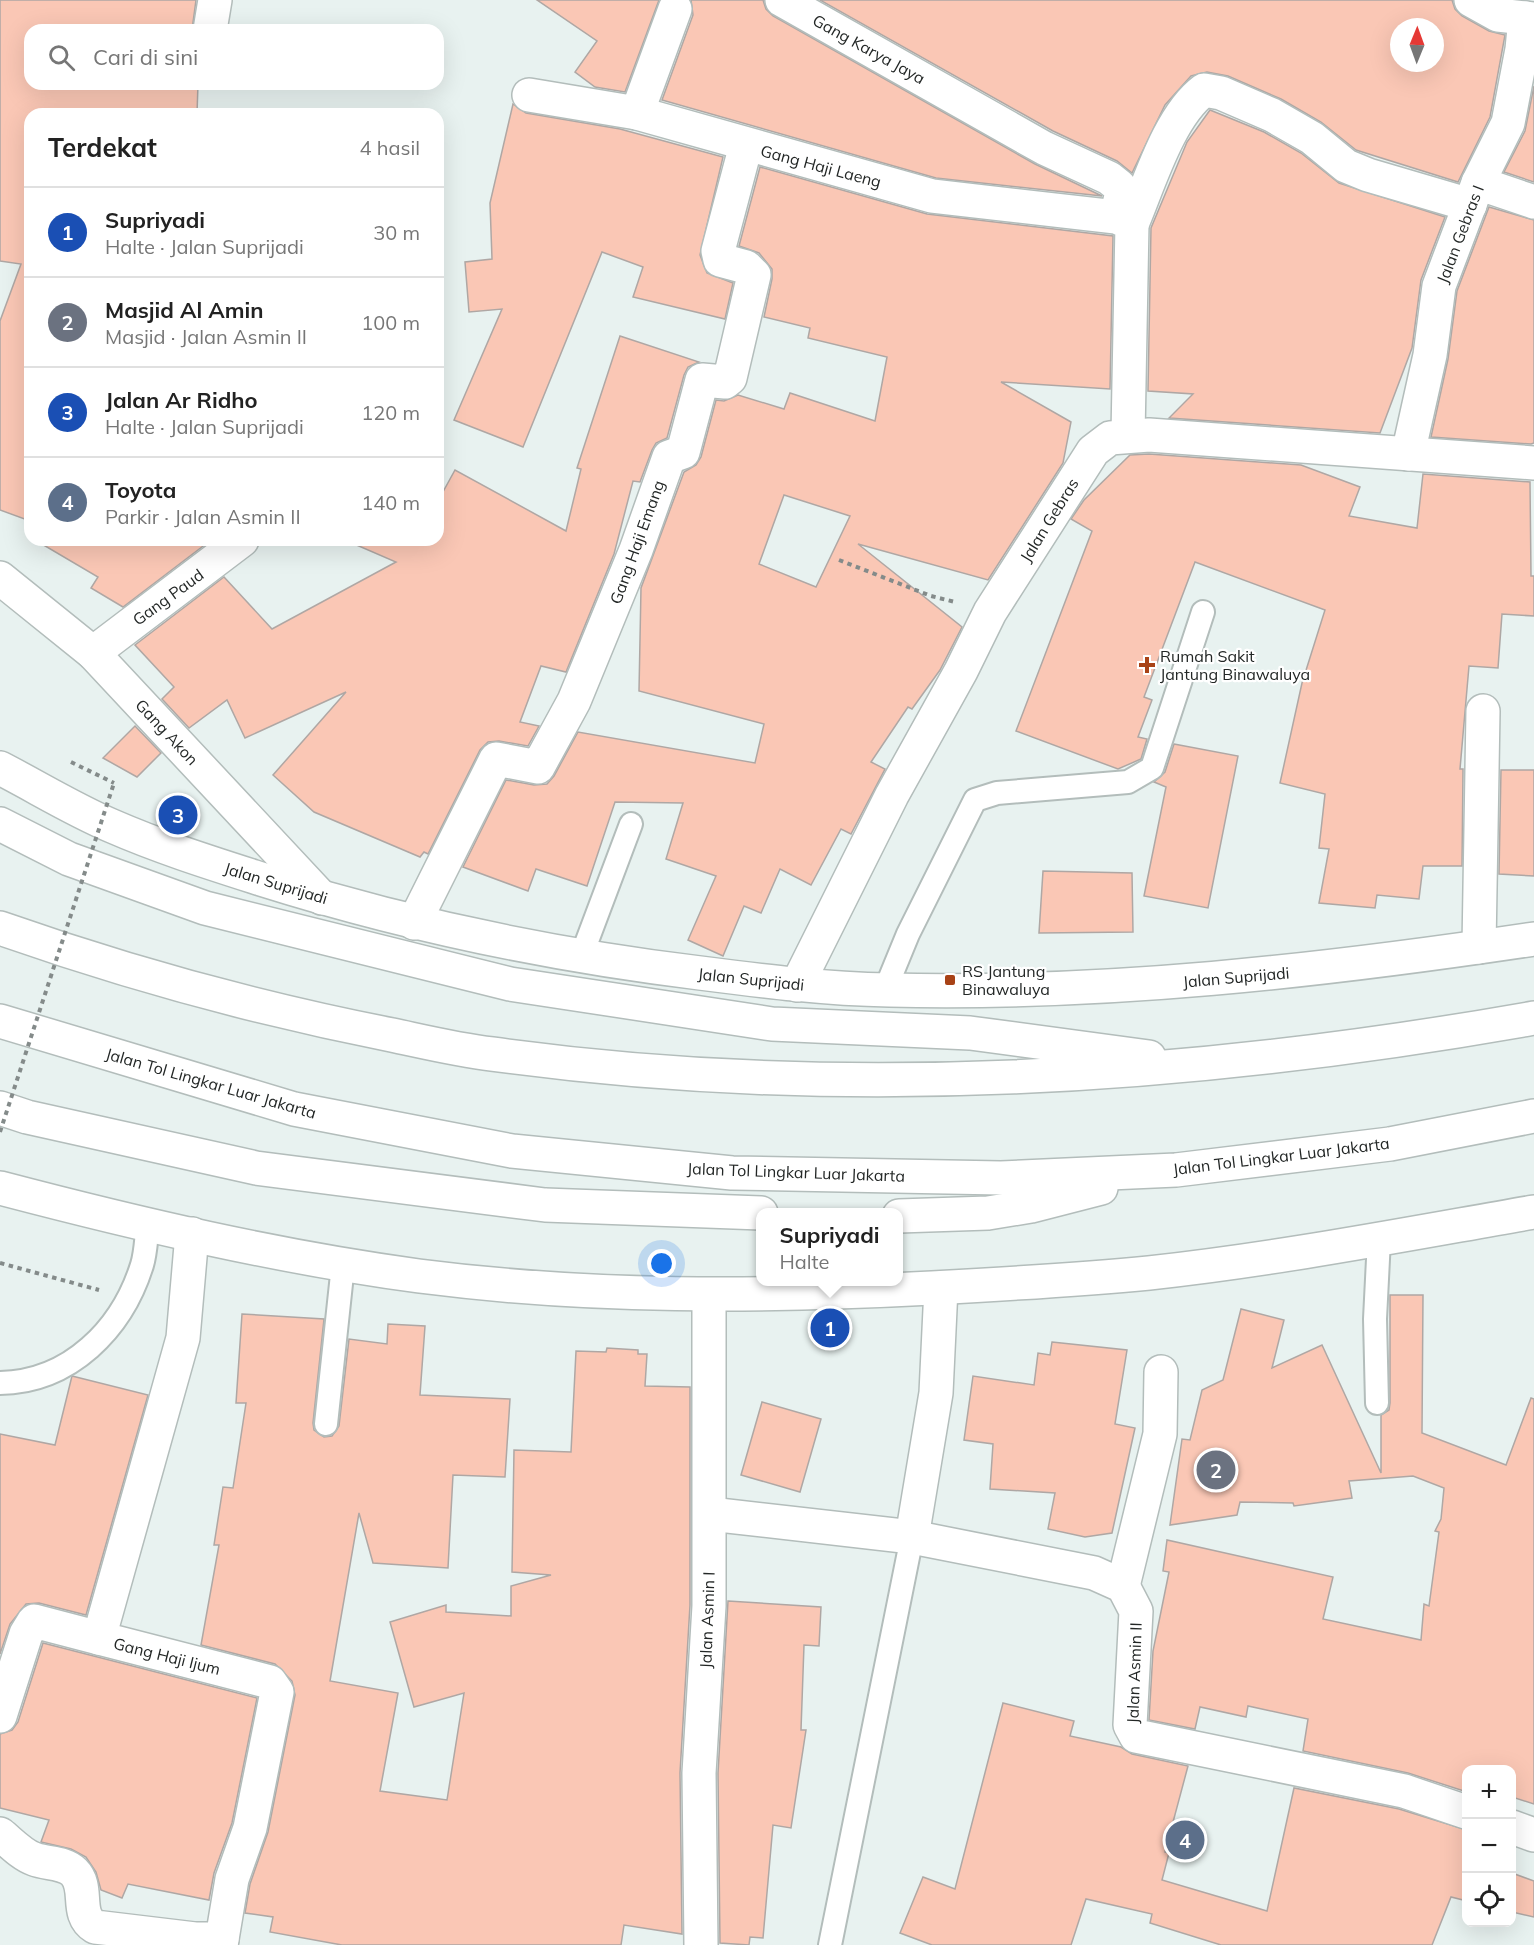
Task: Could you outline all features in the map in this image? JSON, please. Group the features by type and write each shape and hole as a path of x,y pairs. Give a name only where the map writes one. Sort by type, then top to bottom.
{"main road":[{"path":"211,24 215,0"},
{"name":"Gang Karya Jaya","path":"782,0 1044,148 1114,181 1122,192 1124,221"},
{"path":"1471,0 1498,15 1529,18"},
{"path":"637,113 671,3"},
{"name":"Jalan Gebras I","path":"1408,454 1430,355 1440,286 1474,194 1508,123 1529,18"},
{"path":"1128,435 1124,221 1177,124 1196,96 1204,90 1221,93 1272,115 1312,138 1346,166 1368,175 1534,202"},
{"name":"Gang Haji Laeng","path":"529,95 637,113 932,196 1124,221"},
{"name":"Gang Haji Emang","path":"414,922 496,759 538,766 574,701 636,550 669,457 683,452 702,380 725,382 730,378 754,274 746,267 720,260 718,251 746,145"},
{"name":"Jalan Gebras","path":"797,985 892,795 961,671 990,612 1093,450 1110,438 1128,435 1534,463"},
{"name":"Gang Paud","path":"93,653 234,546"},
{"name":"Gang Akon","path":"0,578 93,653 322,898"},
{"path":"1479,947 1483,711"},
{"name":"Jalan Suprijadi","path":"0,768 109,825 178,852 322,898 414,922 581,957 797,985 885,990 993,990 1230,979 1534,939"},
{"path":"0,824 69,859 205,908 510,984 772,1024 970,1033 1203,1064"},
{"path":"0,928 195,990 338,1025 487,1054 613,1069 722,1078 834,1080 1036,1077 1112,1073 1203,1064 1471,1029 1534,1018"},
{"name":"Jalan Tol Lingkar Luar Jakarta","path":"0,1021 294,1109 512,1151 732,1173 1001,1178 1176,1170 1390,1144 1534,1116"},
{"path":"0,1108 27,1117 255,1168 545,1205 756,1213"},
{"path":"903,1216 988,1213 1031,1206 1176,1170"},
{"path":"0,1188 192,1234 343,1265 423,1276 552,1288 709,1295 828,1294 1153,1272 1379,1239 1534,1212"},
{"name":"Gang Haji Ijum","path":"192,1234 183,1338 99,1638 270,1682 277,1692 250,1828 232,1879 222,1942"},
{"path":"912,1537 936,1393 941,1288"},
{"name":"Jalan Asmin I","path":"701,1945 699,1773 709,1606 709,1295"},
{"path":"710,1515 912,1537 1094,1573 1123,1586 1160,1434 1161,1372"},
{"name":"Jalan Asmin II","path":"1123,1586 1136,1611 1130,1725 1136,1736 1404,1791 1462,1810"},
{"path":"0,1716 26,1634 34,1621 99,1638"},
{"path":"1516,1828 1534,1835"},
{"path":"0,1834 32,1859 62,1865 74,1871 80,1882 84,1916 95,1927 222,1942"}],"lane":[{"path":"885,990 908,934 975,800 997,793 1128,783 1152,768 1203,612"},
{"path":"581,957 631,824"},
{"path":"0,1383 16,1383 45,1377 64,1368 106,1330 122,1310 135,1284 143,1262 148,1224"},
{"path":"1377,1403 1375,1319 1379,1239"},
{"path":"326,1424 343,1265"},
{"path":"830,1945 912,1537"}],"path":[{"path":"839,560 931,596 990,612"},
{"path":"0,1132 114,783"},
{"path":"0,1263 66,1281"}],"building":[{"path":"0,0 196,0 193,24 24,24 24,90 198,90 197,108 24,108 24,519 0,510 0,321 21,264 0,261"},
{"path":"537,0 659,0 625,92 595,87 575,72 597,41"},
{"path":"691,0 763,0 766,9 773,16 1035,164 1102,196 936,178 662,100 693,15"},
{"path":"820,0 1452,0 1455,9 1462,16 1489,31 1505,35 1490,117 1458,182 1356,150 1321,122 1281,99 1228,76 1207,72 1191,76 1165,105 1132,173 1117,161 1053,131"},
{"path":"1534,86 1534,182 1504,172 1525,131"},
{"path":"513,104 526,113 620,129 723,157 700,255 707,273 733,283 725,319 633,297 643,267 602,252 523,447 454,420 502,309 469,312 465,262 492,259 490,203"},
{"path":"1210,110 1264,132 1301,153 1339,183 1445,217 1421,280 1412,348 1380,433 1169,418 1193,394 1148,391 1151,228 1187,142"},
{"path":"760,167 927,214 1113,236 1110,389 1001,382 1071,422 1063,463 988,580 858,544 962,627 940,670 912,709 908,707 871,762 885,769 851,834 841,829 811,885 780,869 761,913 744,906 723,956 688,940 716,876 666,859 683,803 615,802 587,886 536,869 528,891 463,867 506,780 534,785 547,784 554,776 578,732 755,763 764,724 639,691 641,588 684,472 696,465 701,457 716,400 724,401 738,395 784,409 790,393 875,421 887,357 808,338 810,328 764,317 772,269 759,253 739,246","holes":["784,495 850,516 816,587 759,564"]},
{"path":"1489,207 1534,220 1534,443 1531,444 1431,437 1448,359 1457,291"},
{"path":"620,336 699,362 688,367 684,375 667,438 656,443 640,482 633,481 614,554 566,672 541,666 520,722 539,726 528,746 499,741 488,742 480,750 428,854 424,852 420,857 314,812 273,775 346,692 245,738 227,700 189,728 162,699 174,687 135,645 224,577 272,629 396,562 359,546 444,546 444,490 455,470 566,531 581,469 577,468"},
{"path":"1149,454 1301,465 1360,487 1349,516 1417,528 1423,474 1530,482 1531,576 1534,576 1534,616 1502,614 1498,668 1469,666 1460,769 1463,769 1462,866 1423,866 1419,899 1377,895 1375,908 1319,903 1329,849 1319,848 1325,794 1280,783 1302,683 1325,610 1195,562 1144,697 1152,700 1138,737 1147,739 1141,759 1118,769 1016,731 1092,531 1071,519 1084,500 1130,455"},
{"path":"45,546 203,546 123,607 91,588 98,577"},
{"path":"135,726 161,753 137,777 103,758"},
{"path":"1174,744 1238,756 1208,908 1144,896 1166,787 1154,782 1165,772"},
{"path":"1501,770 1534,770 1534,876 1499,874"},
{"path":"1043,871 1132,873 1133,932 1039,933"},
{"path":"1390,1295 1423,1295 1422,1433 1506,1465 1531,1398 1534,1399 1534,1804 1516,1798 1516,1765 1462,1765 1462,1790 1408,1773 1303,1751 1308,1719 1248,1706 1246,1717 1200,1707 1195,1729 1149,1720 1153,1651 1169,1572 1163,1571 1167,1540 1333,1577 1323,1619 1421,1640 1424,1604 1429,1606 1439,1532 1435,1531 1441,1519 1444,1488 1413,1476 1349,1481 1352,1498 1294,1506 1293,1503 1240,1502 1237,1515 1170,1525 1182,1439 1190,1440 1202,1390 1223,1380 1241,1309 1284,1320 1272,1368 1322,1345 1381,1473 1381,1415 1389,1410"},
{"path":"242,1314 324,1319 313,1423 314,1430 324,1437 332,1436 339,1426 349,1339 387,1344 388,1324 425,1326 420,1395 510,1399 505,1477 453,1475 448,1568 373,1563 359,1513 330,1681 398,1693 380,1791 447,1800 464,1693 414,1707 390,1622 446,1605 446,1612 511,1616 511,1586 551,1575 512,1572 514,1450 571,1452 576,1351 606,1352 607,1348 638,1350 638,1354 647,1354 645,1386 690,1387 690,1605 680,1773 682,1934 624,1925 621,1945 342,1945 270,1932 273,1917 245,1913 250,1884 268,1832 295,1695 292,1681 275,1664 201,1645 219,1545 214,1545 223,1487 233,1488 246,1403 236,1403"},
{"path":"1052,1342 1127,1350 1115,1424 1135,1428 1112,1533 1085,1537 1048,1529 1055,1493 990,1489 993,1444 964,1440 973,1376 1034,1385 1038,1353 1050,1355"},
{"path":"72,1376 148,1395 86,1615 39,1603 26,1604 10,1624 0,1654 0,1434 55,1445"},
{"path":"762,1402 821,1419 800,1492 741,1475"},
{"path":"728,1601 821,1607 819,1646 804,1645 801,1730 806,1730 791,1828 773,1825 763,1938 750,1937 749,1945 720,1943 718,1773"},
{"path":"43,1643 257,1698 232,1823 214,1873 209,1900 128,1884 122,1898 101,1890 96,1872 86,1857 71,1849 41,1842 49,1820 0,1808 0,1734 12,1730 18,1722"},
{"path":"1003,1703 1074,1721 1070,1736 1121,1747 1132,1754 1188,1766 1165,1852 1169,1853 1162,1880 1267,1911 1294,1788 1399,1809 1462,1828 1462,1900 1451,1897 1432,1945 1221,1945 1150,1923 1152,1914 1086,1899 1071,1945 932,1945 900,1933 923,1877 955,1889"},
{"path":"1516,1874 1534,1881 1534,1917 1516,1913"}],"place":[{"name":"Rumah Sakit Jantung Binawaluya","path":"1147,665"},
{"name":"Jalan Ar Ridho","path":"178,815"},
{"name":"RS Jantung Binawaluya","path":"950,980"},
{"name":"Supriyadi","path":"830,1328"},
{"name":"Masjid Al Amin","path":"1216,1470"},
{"name":"Toyota","path":"1185,1840"}]}
